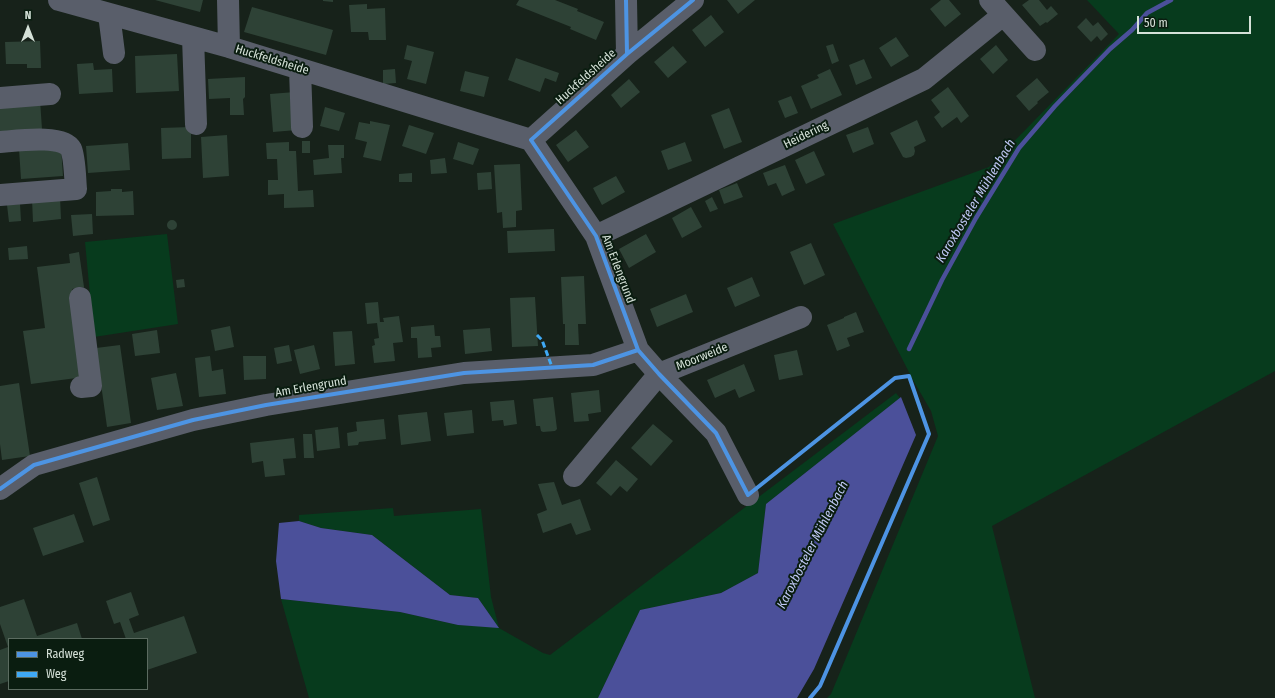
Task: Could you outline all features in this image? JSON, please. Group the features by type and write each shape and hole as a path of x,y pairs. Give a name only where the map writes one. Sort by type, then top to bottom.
{"street":[{"name":"Huckfeldsheide","path":"59,0 229,47 531,140 627,54 693,0"},
{"path":"228,0 229,47"},
{"path":"626,0 627,54"},
{"name":"Heidering","path":"596,236 924,79 997,7 1035,50"},
{"path":"109,14 114,53"},
{"path":"192,37 196,124"},
{"path":"300,69 302,127"},
{"path":"0,98 50,94"},
{"path":"0,142 46,140 68,145 72,153 76,189 0,195"},
{"name":"Am Erlengrund","path":"531,140 596,236 638,350 716,433 748,495"},
{"path":"80,298 91,386 81,386"},
{"name":"Moorweide","path":"574,476 659,374 801,317"},
{"name":"Am Erlengrund","path":"0,489 34,465 192,420 266,405 464,373 593,364 638,350"}],"green space":[{"path":"1087,0 1275,0 1275,371 992,526 1035,698 827,698 831,694 938,436 931,411 913,380 833,224 989,167 1119,34"},
{"path":"167,234 178,324 94,337 85,242"},
{"path":"896,393 900,398 766,504 758,573 721,593 640,610 598,698 309,698 281,599 400,612 458,625 498,627 478,598 450,595 372,535 321,528 299,521 299,515 393,508 394,516 481,509 491,597 499,628 543,653 550,655"}],"water":[{"path":"901,397 916,435 814,669 797,698 598,698 640,610 721,593 758,573 766,504"},
{"path":"299,521 321,528 372,535 450,595 478,598 499,628 458,625 400,612 281,599 276,561 279,523"}],"building":[{"path":"155,0 203,0 200,12"},
{"path":"333,0 333,2 323,1"},
{"path":"519,0 555,0 578,9 577,11 604,22 596,40 570,29 571,27 516,5"},
{"path":"727,0 755,0 738,14"},
{"path":"941,0 949,0 961,14 945,27 930,9"},
{"path":"1029,0 1039,0 1047,10 1051,6 1058,14 1047,23 1046,22 1040,26 1022,5"},
{"path":"367,4 367,9 385,8 386,40 369,40 368,32 351,32 349,5"},
{"path":"252,7 333,30 326,55 244,32"},
{"path":"711,15 724,32 705,47 692,30"},
{"path":"1086,18 1093,26 1098,22 1108,34 1101,41 1097,36 1091,42 1077,27"},
{"path":"896,37 909,56 891,67 879,48"},
{"path":"40,41 41,68 27,68 27,64 6,64 5,42"},
{"path":"833,44 839,61 832,64 826,46"},
{"path":"407,45 434,52 426,84 407,79 412,61 404,59"},
{"path":"996,45 1008,60 993,74 980,59"},
{"path":"673,46 687,62 668,78 654,62"},
{"path":"177,54 179,91 136,93 135,56"},
{"path":"516,58 559,73 556,82 545,78 540,92 508,80"},
{"path":"864,59 872,78 856,85 849,65"},
{"path":"93,63 94,70 112,69 113,92 79,94 77,64"},
{"path":"395,69 396,83 383,84 383,70"},
{"path":"830,69 842,95 811,109 801,86 819,78 817,75"},
{"path":"465,71 489,77 484,97 460,91"},
{"path":"245,77 245,97 243,99 244,115 230,115 230,98 209,99 208,79"},
{"path":"1037,78 1049,92 1029,111 1016,96"},
{"path":"629,79 640,92 621,108 611,95"},
{"path":"948,87 969,116 961,123 957,117 942,128 934,117 940,112 931,100"},
{"path":"295,92 297,130 273,132 270,94"},
{"path":"791,96 798,113 785,118 778,101"},
{"path":"40,100 42,129 0,132 0,103"},
{"path":"325,107 345,113 339,131 320,126"},
{"path":"729,108 742,142 724,149 711,115"},
{"path":"917,120 926,141 914,147 914,155 906,158 903,157 890,133"},
{"path":"370,121 390,125 381,161 363,157 367,142 355,139 359,122 370,124"},
{"path":"409,125 434,133 426,154 402,146"},
{"path":"191,127 191,158 162,159 161,128"},
{"path":"868,127 874,144 853,153 846,135"},
{"path":"576,130 589,147 568,162 556,145"},
{"path":"227,135 229,176 203,178 201,137"},
{"path":"302,141 310,141 310,153 302,153"},
{"path":"289,142 289,151 296,151 298,191 313,190 314,207 284,208 284,194 268,195 268,180 278,180 277,159 267,159 266,143"},
{"path":"458,142 479,149 473,165 453,159"},
{"path":"685,142 692,161 668,170 661,151"},
{"path":"128,143 130,170 88,173 86,146"},
{"path":"328,145 344,145 344,158 341,158 342,173 314,175 313,160 329,158"},
{"path":"61,146 63,176 21,179 19,149"},
{"path":"814,151 825,175 806,184 795,160"},
{"path":"445,158 447,173 431,174 430,160"},
{"path":"520,164 522,210 516,211 516,227 503,228 502,212 497,213 494,165"},
{"path":"785,165 795,190 782,196 776,183 768,186 763,173"},
{"path":"491,172 492,189 478,190 477,173"},
{"path":"412,173 412,182 399,182 399,174"},
{"path":"616,176 625,192 602,205 593,188"},
{"path":"737,183 743,197 724,204 719,190"},
{"path":"111,189 122,189 122,192 133,191 134,215 96,216 96,192 111,191"},
{"path":"60,197 61,219 33,222 32,199"},
{"path":"712,197 718,209 710,212 705,201"},
{"path":"20,204 21,221 9,222 7,205"},
{"path":"691,207 702,227 682,238 672,218"},
{"path":"92,214 93,234 73,236 71,215"},
{"path":"170,220 174,220 176,221 176,229 170,230 167,227 167,223"},
{"path":"554,229 555,251 508,253 507,231"},
{"path":"646,234 656,252 629,268 619,249"},
{"path":"811,243 825,275 804,285 790,252"},
{"path":"27,246 28,259 9,260 8,248"},
{"path":"79,252 84,287 72,289 84,377 31,384 23,331 45,328 37,267 70,263 69,254"},
{"path":"584,276 586,324 578,324 579,345 565,345 565,324 563,324 561,277"},
{"path":"752,277 760,296 735,307 727,288"},
{"path":"184,279 185,287 177,288 176,280"},
{"path":"686,294 693,312 657,327 650,309"},
{"path":"535,297 538,346 512,347 510,298"},
{"path":"378,302 380,322 384,322 383,318 399,316 403,342 393,343 395,361 374,363 372,346 375,345 374,339 379,338 377,323 367,324 365,303"},
{"path":"856,312 864,332 847,338 850,346 837,351 827,325"},
{"path":"434,325 435,336 440,336 441,347 431,348 432,357 418,358 417,338 411,338 411,327"},
{"path":"230,326 234,347 215,351 211,330"},
{"path":"490,328 492,351 465,354 463,330"},
{"path":"157,330 160,353 135,356 132,334"},
{"path":"352,331 355,364 335,366 333,332"},
{"path":"120,345 131,423 107,427 96,348"},
{"path":"289,345 292,361 277,364 274,348"},
{"path":"314,345 320,369 300,374 294,350"},
{"path":"797,350 803,375 779,380 774,355"},
{"path":"210,356 212,371 223,369 226,394 199,397 195,358"},
{"path":"243,356 266,356 266,379 244,380"},
{"path":"744,364 755,391 739,398 735,389 715,398 707,380"},
{"path":"176,373 183,406 157,410 151,378"},
{"path":"19,383 30,456 2,460 0,444 0,386"},
{"path":"599,390 601,412 588,414 589,421 574,422 571,393"},
{"path":"553,397 557,429 555,431 543,432 541,431 540,426 536,426 533,399"},
{"path":"514,400 517,424 504,426 503,420 492,421 490,402"},
{"path":"472,410 474,433 447,436 444,413"},
{"path":"427,412 431,441 401,445 398,415"},
{"path":"384,419 386,439 359,442 358,445 348,446 347,433 357,431 356,422"},
{"path":"653,424 673,441 651,466 631,448"},
{"path":"338,427 340,448 317,451 315,430"},
{"path":"303,434 312,434 314,458 304,458"},
{"path":"294,438 296,458 283,459 285,475 265,477 263,461 252,463 250,443"},
{"path":"616,460 638,479 627,492 620,486 611,496 596,483"},
{"path":"97,477 110,520 93,526 79,483"},
{"path":"554,482 562,505 580,499 591,530 576,535 571,523 543,533 537,514 547,510 538,484"},
{"path":"74,514 84,542 43,556 33,528"},
{"path":"131,592 139,615 129,619 134,633 184,616 197,653 148,670 148,638 126,638 120,622 114,624 106,601"},
{"path":"24,599 37,636 77,623 82,638 8,638 8,647 0,624 0,607"},
{"path":"8,647 8,681 0,684 0,650"}],"waterway":[{"name":"Karoxbosteler Mühlenbach","path":"909,349 942,280 976,218 1019,148 1055,106 1110,49 1132,30 1147,13 1171,0"}],"marked path":[{"path":"537,335 542,340 552,367"}],"cycle path":[{"path":"626,0 627,54"},
{"path":"693,0 627,54 531,140 596,236 638,350 716,433 748,495 895,378 909,376 929,434 820,686 810,698"},
{"path":"0,489 34,465 193,420 266,405 464,373 593,365 638,350"}]}
